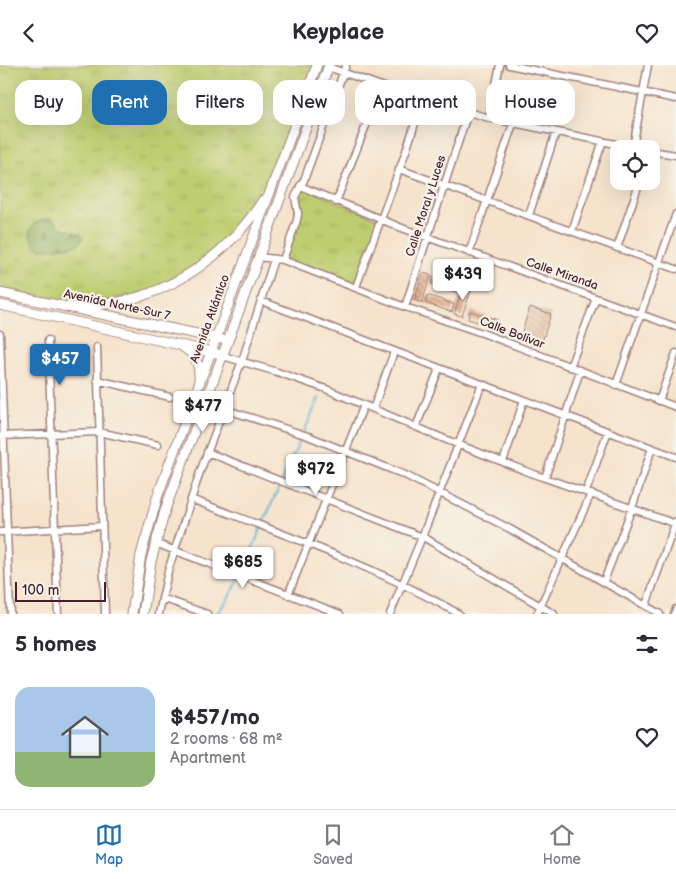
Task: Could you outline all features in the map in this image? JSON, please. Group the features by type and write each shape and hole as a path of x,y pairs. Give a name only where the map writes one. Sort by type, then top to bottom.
{"main road":[{"name":"Avenida Atlántico","path":"132,614 138,571 151,518 317,65"},
{"name":"Avenida Atlántico","path":"143,614 155,543 173,484 223,355 329,66"},
{"path":"65,307 105,304 135,297 163,287 196,269 223,248 248,222 274,180"},
{"name":"Avenida Norte-Sur 7","path":"0,293 228,341"},
{"name":"Avenida Norte-Sur 7","path":"0,305 223,355"},
{"path":"180,345 192,354 198,364 198,388"}],"street":[{"path":"497,80 500,65"},
{"path":"509,65 676,99"},
{"path":"638,140 648,65"},
{"path":"329,66 344,69 373,80"},
{"path":"283,260 297,220 298,214 294,201 344,69"},
{"path":"336,201 366,125"},
{"path":"356,287 414,125"},
{"name":"Calle Moral y Luces","path":"405,307 464,125"},
{"path":"469,253 514,125"},
{"path":"519,125 610,142"},
{"path":"529,215 556,132"},
{"path":"572,231 603,141"},
{"path":"660,152 676,155"},
{"path":"399,169 676,269"},
{"name":"Calle Miranda","path":"300,186 381,220 676,327"},
{"path":"617,248 637,190"},
{"path":"616,385 676,215"},
{"name":"Calle Bolívar","path":"259,257 283,260 676,407"},
{"path":"159,614 175,550 191,499 242,361 274,259"},
{"path":"570,367 596,298"},
{"path":"261,301 676,457"},
{"path":"0,334 4,532 10,614"},
{"path":"48,340 58,614"},
{"path":"97,347 98,432 105,614"},
{"path":"373,409 394,352"},
{"path":"659,401 676,353"},
{"path":"223,355 326,389 458,445 545,478 676,523 646,605"},
{"path":"416,427 439,369"},
{"path":"545,478 580,371"},
{"path":"97,380 170,397"},
{"path":"390,614 482,384"},
{"path":"503,462 524,400"},
{"path":"288,595 364,405"},
{"path":"224,409 308,436 405,475 604,581 660,614"},
{"path":"537,614 563,559 589,493 608,431"},
{"path":"2,436 98,432 158,445"},
{"path":"604,581 632,508 652,447"},
{"path":"207,452 422,537 554,614"},
{"path":"191,499 403,584 459,614"},
{"path":"4,532 102,526"},
{"path":"155,543 340,614"},
{"path":"162,597 207,614"},
{"path":"674,614 676,609"}],"green space":[{"path":"0,65 317,65 311,80 273,80 273,125 293,125 264,198 223,248 150,293 65,307 0,293"},
{"path":"300,186 381,220 356,287 283,260 297,220 295,204"},
{"path":"44,219 52,219 62,228 78,233 82,236 82,240 78,245 48,249 38,248 31,238 30,231 31,227"}],"building":[{"path":"423,273 431,275 422,303 414,300"},
{"path":"433,276 460,285 458,293 431,284"},
{"path":"463,286 472,288 462,316 454,314"},
{"path":"427,295 454,304 452,312 425,303"},
{"path":"530,307 551,314 542,342 521,335"},
{"path":"470,311 498,320 496,327 468,319"}],"waterway":[{"path":"304,432 319,398"},
{"path":"263,523 302,436"},
{"path":"242,574 261,528"},
{"path":"217,614 240,578"}]}
